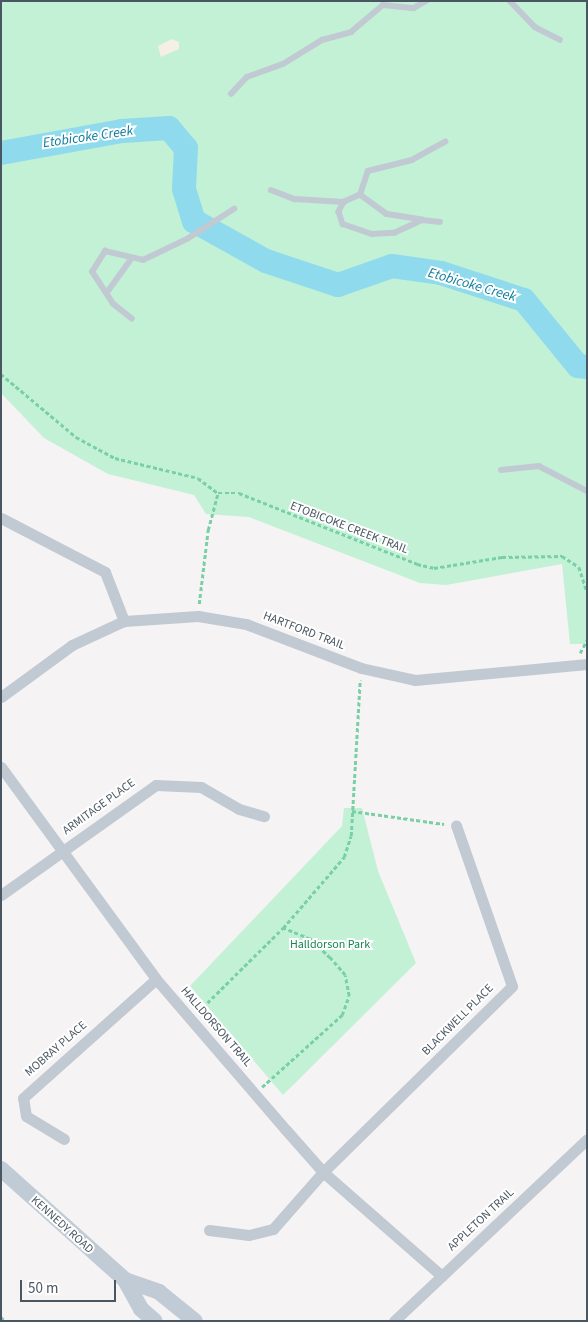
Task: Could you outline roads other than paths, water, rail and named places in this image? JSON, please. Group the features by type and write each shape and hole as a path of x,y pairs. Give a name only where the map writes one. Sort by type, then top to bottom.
{"main road":[{"name":"KENNEDY ROAD","path":"1,1169 125,1280 142,1309 156,1321"},
{"name":"KENNEDY ROAD","path":"125,1280 159,1292 195,1321"}],"street":[{"path":"1,518 105,572 124,622"},
{"name":"HARTFORD TRAIL","path":"1,697 72,645 124,622 198,616 283,635 361,668 438,681 587,664"},
{"name":"HALLDORSON TRAIL","path":"1,767 156,979 323,1172 442,1276"},
{"name":"ARMITAGE PLACE","path":"1,895 148,789 163,784 201,787 239,809 264,816"},
{"name":"BLACKWELL PLACE","path":"323,1172 512,986 456,825"},
{"name":"MOBRAY PLACE","path":"64,1139 26,1116 23,1098 156,979"},
{"name":"APPLETON TRAIL","path":"394,1321 587,1139"},
{"path":"209,1230 250,1236 273,1228 323,1172"}],"lane":[{"path":"231,94 247,77 283,64 322,40 352,32 383,5 414,8 426,1"},
{"path":"510,1 535,27 560,40"},
{"path":"271,190 294,199 344,202 360,195 368,171 412,160 445,142"},
{"path":"360,195 386,214 440,222"},
{"path":"344,202 340,220 359,231 394,234 422,220"},
{"path":"132,319 113,304 108,291 92,272 103,253 111,250 130,261 143,260 187,239 234,209"},
{"path":"108,291 130,261"},
{"path":"501,470 539,466 587,491"}],"waterway":[{"name":"Etobicoke Creek","path":"1,153 122,131 169,128 186,148 184,189 194,221 266,261 338,285 392,266 441,273 524,300 578,366 587,367"}],"park label":[{"name":"Halldorson Park","path":"330,945"}]}
